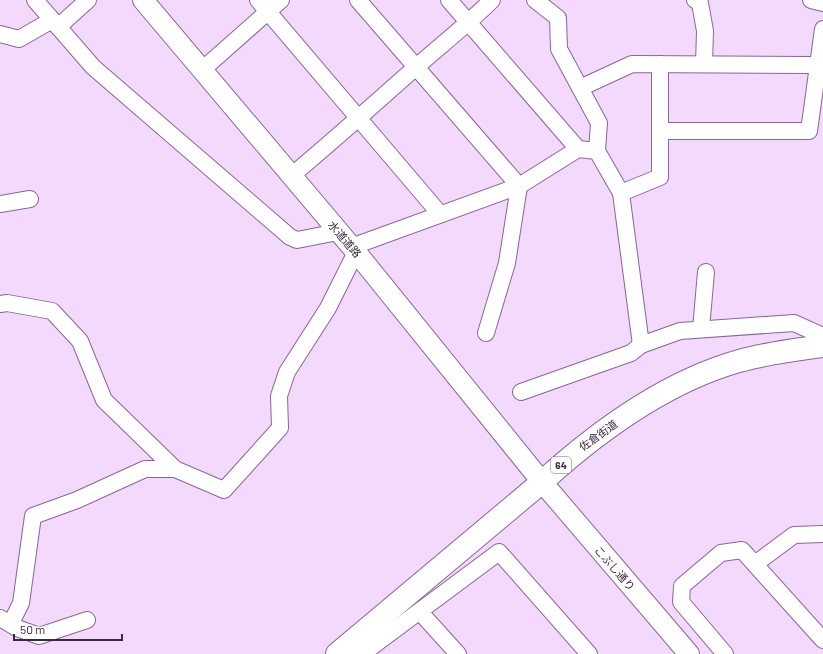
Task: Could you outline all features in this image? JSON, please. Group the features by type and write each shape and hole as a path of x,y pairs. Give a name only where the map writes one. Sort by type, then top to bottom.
{"main road":[{"name":"佐倉街道","path":"337,654 597,434 681,384 738,361 776,352 823,346"}],"street":[{"path":"35,0 93,66 290,237 297,240 338,232"},
{"path":"0,34 20,39 55,23 88,0"},
{"name":"水道道路","path":"143,0 338,232 354,249 542,482"},
{"path":"202,70 263,6 281,0"},
{"path":"358,0 519,186"},
{"path":"449,0 578,148 597,152"},
{"path":"291,176 360,118 415,67 469,23 492,0"},
{"path":"811,0 823,3"},
{"path":"700,1 705,32 704,64"},
{"path":"540,2 558,18 559,49 599,123 597,152 621,194 641,344"},
{"path":"263,6 360,118 440,214"},
{"path":"660,131 809,131 820,66 823,29"},
{"path":"580,88 632,64 820,66"},
{"path":"621,194 660,177 660,64"},
{"path":"2,301 52,311 80,341 104,400 175,469 224,490 280,428 279,396 287,372 328,308 354,249 440,214 519,186 578,148"},
{"path":"486,333 507,263 519,186"},
{"path":"0,204 30,199"},
{"path":"701,330 706,272"},
{"path":"521,392 631,353 641,344 680,331 794,323 823,336"},
{"path":"87,620 39,636 17,628 6,621 21,603 33,516 77,500 145,469 175,469"},
{"name":"こぶし通り","path":"542,482 689,654"},
{"path":"755,564 794,534 823,534"},
{"path":"725,654 681,602 682,586 721,553 742,550 823,640"},
{"path":"362,654 499,552 589,654"},
{"path":"420,612 452,652"}]}
